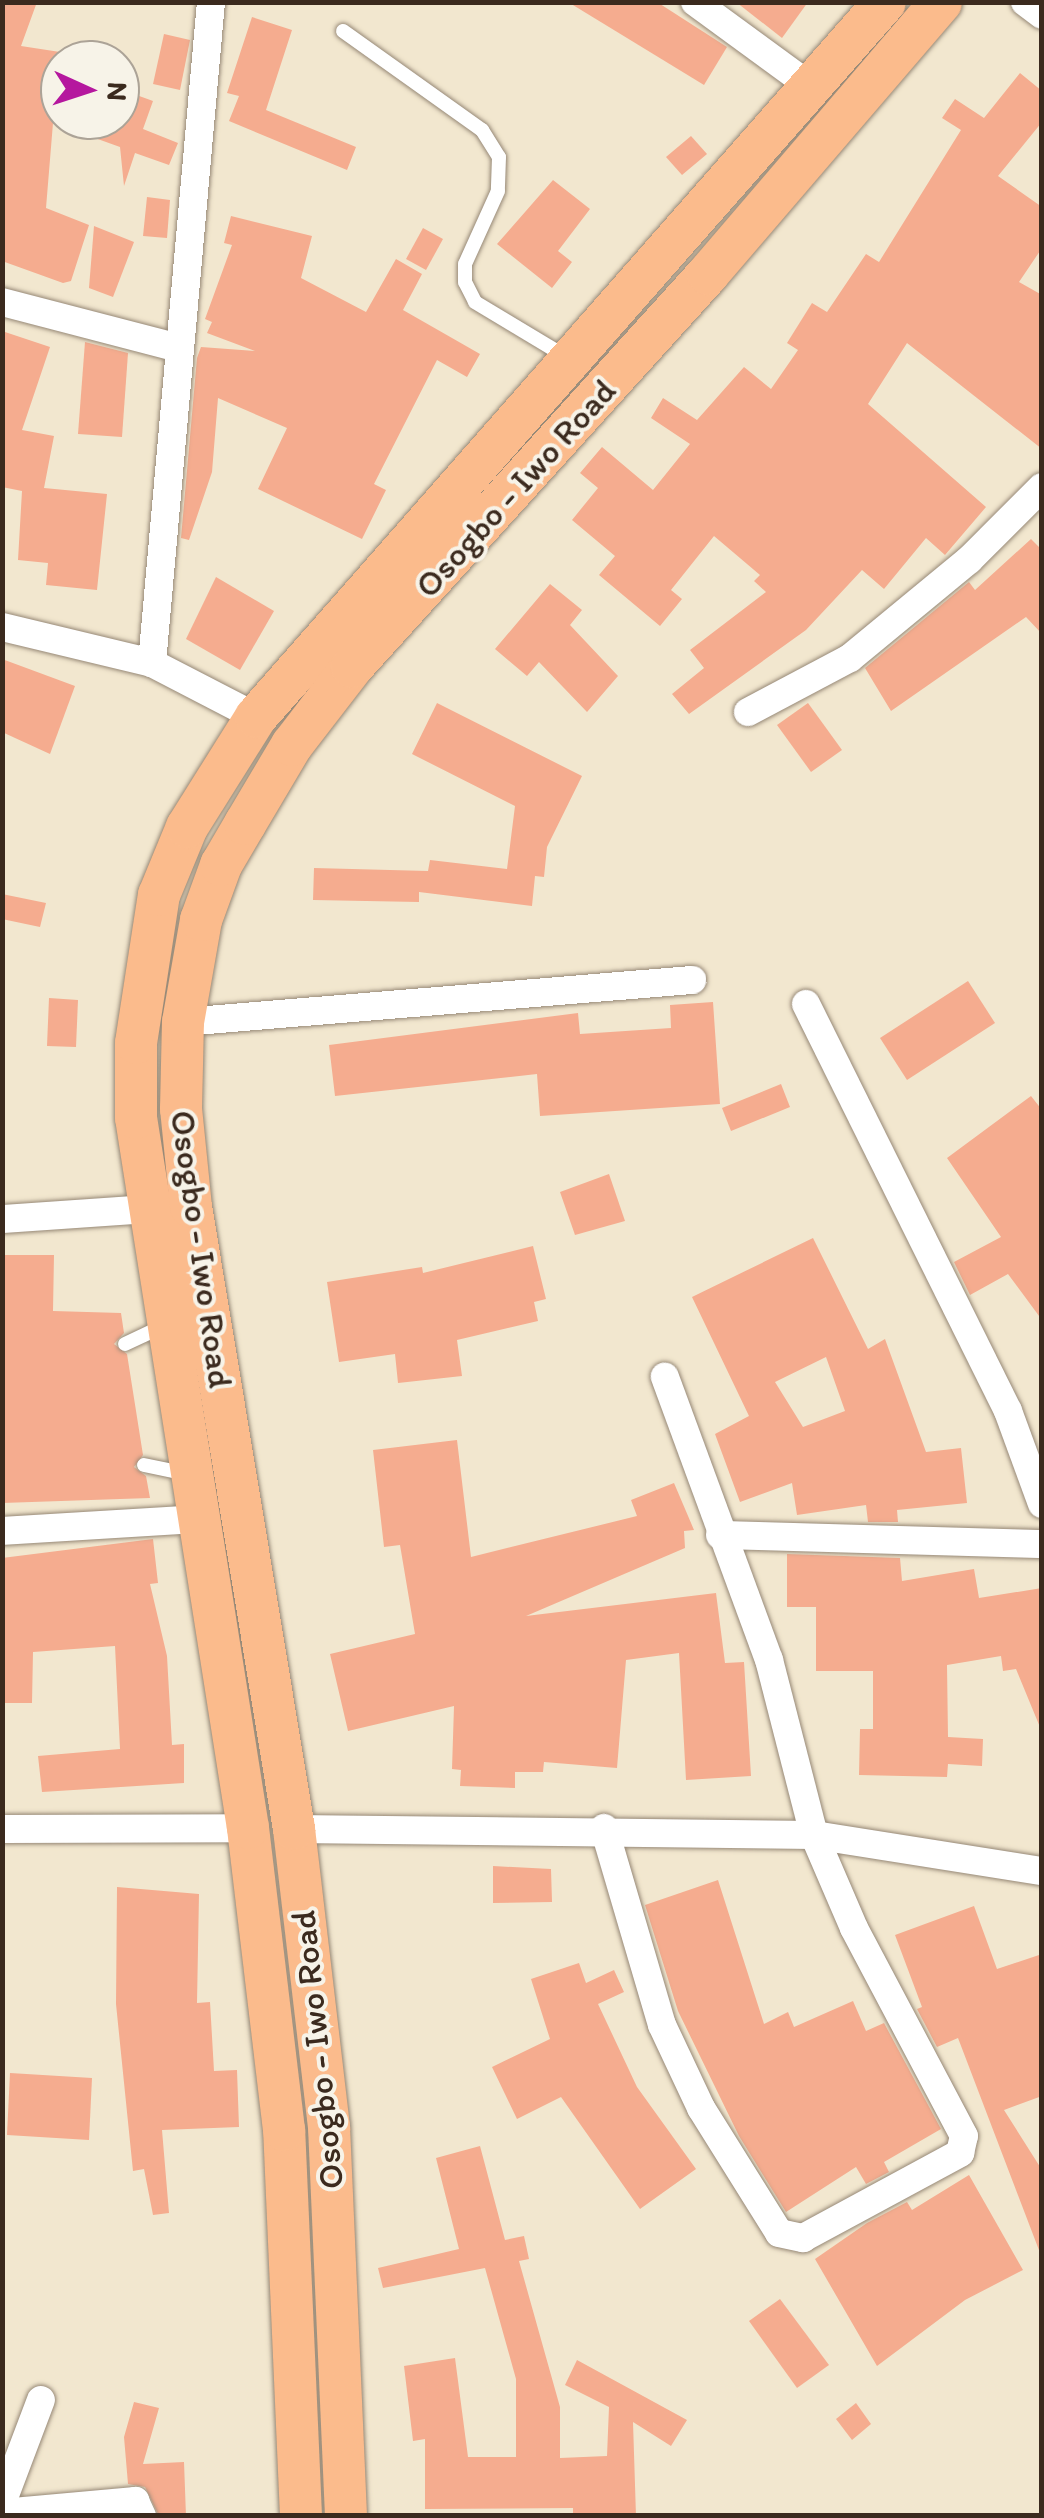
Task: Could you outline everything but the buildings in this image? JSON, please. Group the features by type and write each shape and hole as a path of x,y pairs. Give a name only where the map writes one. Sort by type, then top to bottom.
{"main road":[{"name":"Osogbo - Iwo Road","path":"301,2516 284,2130 248,1828 136,1118 136,1042 159,896 188,826 256,717 567,358 886,2"},
{"name":"Osogbo - Iwo Road","path":"346,2516 329,2127 294,1829 191,1206 180,1109 183,1022 201,920 221,865 292,745 352,667 708,274 941,2"}],"street":[{"path":"152,663 211,2"},
{"path":"695,2 810,87"},
{"path":"1025,2 1042,15"},
{"path":"2,302 178,348"},
{"path":"748,712 850,658 969,560 1042,488"},
{"path":"2,627 152,663 256,717"},
{"path":"183,1022 692,980"},
{"path":"806,1004 1008,1411 1042,1504"},
{"path":"2,1219 149,1209"},
{"path":"604,1828 662,2025 701,2108 761,2212 779,2233 803,2238 965,2144 854,1928 814,1835 769,1660 665,1377"},
{"path":"2,1531 199,1519"},
{"path":"720,1535 1042,1544"},
{"path":"2,1829 248,1828"},
{"path":"294,1829 604,1828 814,1835 1042,1871"},
{"path":"2,2503 41,2400"},
{"path":"2,2513 135,2501 142,2516"}],"lane":[{"path":"342,31 482,130 499,158 498,191 465,264 465,282 475,302 567,358"},
{"path":"126,1344 168,1323"},
{"path":"144,1464 192,1474"}]}
